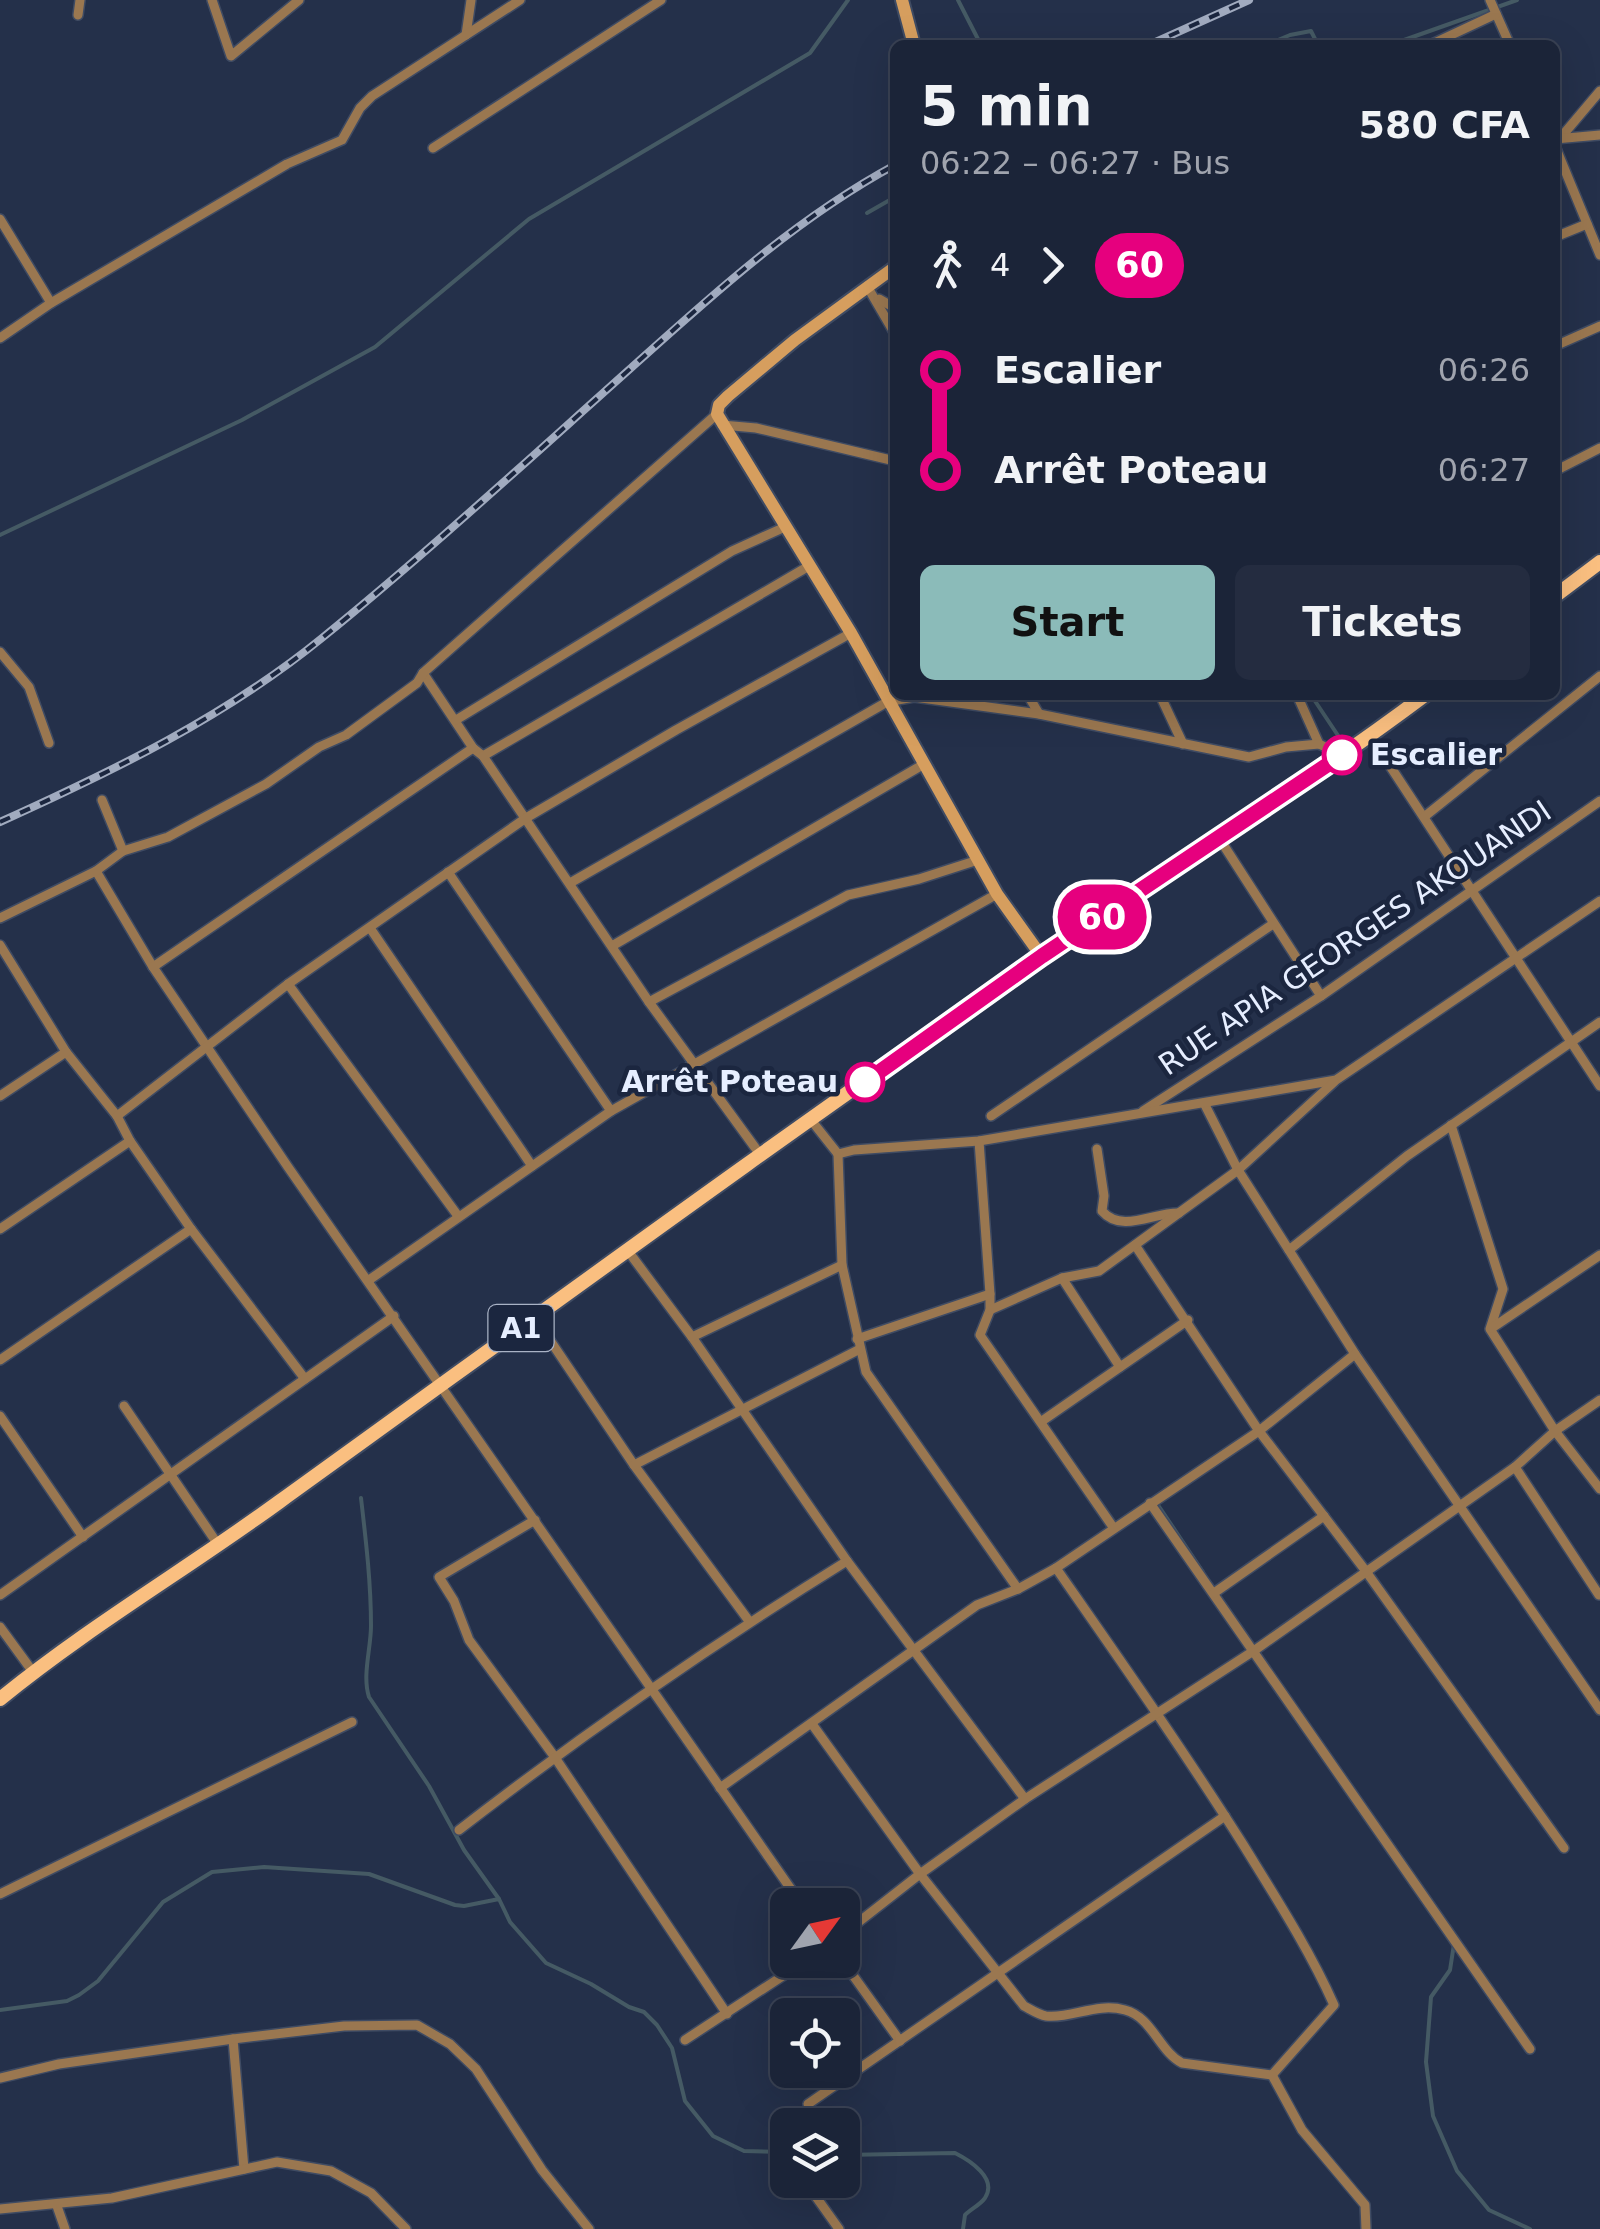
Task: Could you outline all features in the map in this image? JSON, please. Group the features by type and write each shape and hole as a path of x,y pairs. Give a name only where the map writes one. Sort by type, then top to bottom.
{"main road":[{"path":"1560,588 1600,562"},
{"name":"A1","path":"0,1698 32,1672 219,1546 759,1153 1418,700"}],"street":[{"path":"78,15 80,0"},
{"path":"212,0 231,56 270,28 299,0"},
{"path":"466,35 471,0"},
{"path":"0,338 286,164 342,140 360,108 372,96 520,0"},
{"path":"433,148 661,0"},
{"path":"902,0 913,40"},
{"path":"1490,0 1508,40"},
{"path":"1441,40 1496,14"},
{"path":"1560,136 1600,91"},
{"path":"1560,137 1600,135"},
{"path":"1560,159 1600,255"},
{"path":"0,219 52,304"},
{"path":"1560,235 1586,224"},
{"path":"890,270 755,374 719,406 720,420 851,633 998,894 1042,956"},
{"path":"866,286 890,324"},
{"path":"876,297 890,305"},
{"path":"1560,344 1600,326"},
{"path":"720,420 890,460"},
{"path":"0,918 96,871 123,851 168,837 266,784 318,747 346,735 417,683 422,673 720,420"},
{"path":"1560,468 1600,448"},
{"path":"456,720 732,551 785,527"},
{"path":"483,756 809,566"},
{"path":"117,1116 288,984 526,818 851,633"},
{"path":"0,652 30,687 49,743"},
{"path":"422,673 526,818 692,1064 759,1153"},
{"path":"1424,817 1600,676"},
{"path":"570,883 887,702 898,700"},
{"path":"936,700 1039,714 1249,757 1286,747 1320,744 1342,755"},
{"path":"1031,700 1039,714"},
{"path":"1162,700 1183,744"},
{"path":"1299,700 1320,744"},
{"path":"1371,736 1600,1086"},
{"path":"154,966 473,748"},
{"path":"612,946 924,764"},
{"path":"102,800 123,851"},
{"name":"RUE APIA GEORGES AKOUANDI","path":"1138,1115 1321,996 1600,801"},
{"path":"1220,838 1321,996"},
{"path":"649,1002 848,895 919,879 978,860"},
{"path":"96,871 206,1046 790,1888"},
{"path":"448,872 611,1111"},
{"path":"369,1280 611,1111 998,894"},
{"path":"990,1310 1062,1278 1099,1271 1238,1170 1336,1080 1600,901"},
{"path":"991,1116 1273,924"},
{"path":"370,928 532,1166"},
{"path":"0,946 66,1052 117,1116 191,1229 305,1379"},
{"path":"288,984 458,1216"},
{"path":"1289,1250 1407,1156 1600,1022"},
{"path":"0,1096 66,1052"},
{"path":"838,1154 979,1141 1336,1080"},
{"path":"1204,1104 1238,1170 1356,1354 1600,1710"},
{"path":"812,1120 838,1154 842,1264 866,1372 1018,1589"},
{"path":"1452,1125 1503,1290 1490,1330"},
{"path":"0,1230 130,1141"},
{"path":"979,1141 990,1294 990,1310 980,1335 1113,1527"},
{"path":"1097,1149 1104,1196 1102,1210 1107,1217 1130,1222 1165,1212 1179,1213"},
{"path":"0,1360 191,1229"},
{"path":"1135,1245 1259,1431 1365,1570 1564,1848"},
{"path":"628,1251 846,1561 1025,1799"},
{"path":"1490,1330 1600,1255"},
{"path":"692,1338 842,1264"},
{"path":"1062,1278 1120,1367"},
{"path":"634,1465 859,1344 990,1294"},
{"path":"0,1596 394,1316"},
{"path":"535,1318 634,1465 750,1621"},
{"path":"1042,1421 1188,1320"},
{"path":"1490,1330 1555,1431 1600,1488"},
{"path":"720,1788 977,1605 1056,1568 1259,1431 1356,1354"},
{"path":"860,1921 1025,1799 1255,1650 1515,1467 1555,1431 1600,1400"},
{"path":"124,1406 219,1546"},
{"path":"0,1416 83,1537"},
{"path":"1515,1467 1599,1595"},
{"path":"1150,1503 1530,2049"},
{"path":"1214,1592 1324,1516"},
{"path":"536,1520 439,1577 470,1640 554,1756 727,2014"},
{"path":"459,1830 554,1756 750,1621 846,1561"},
{"path":"1056,1568 1225,1816 1294,1926 1334,2005 1272,2076"},
{"path":"0,1627 32,1672"},
{"path":"0,1894 352,1722"},
{"path":"812,1724 920,1874 1024,2006 1046,2016 1105,2006 1130,2011 1182,2063 1272,2076"},
{"path":"808,2104 1225,1816"},
{"path":"685,2040 780,1978"},
{"path":"855,1978 900,2040"},
{"path":"0,2078 59,2064 233,2039 344,2026 417,2025 450,2044 476,2069 542,2170 589,2229"},
{"path":"233,2039 244,2168"},
{"path":"1272,2076 1302,2130 1364,2205 1366,2229"},
{"path":"0,2209 112,2198 277,2162 331,2171 371,2192 406,2229"},
{"path":"817,2198 839,2229"},
{"path":"56,2206 64,2229"}],"waterway":[{"path":"0,535 242,420 375,347 529,219 810,53 848,0"},
{"path":"958,0 978,40"},
{"path":"1404,40 1517,0"},
{"path":"1278,40 1311,31 1316,40"},
{"path":"867,213 890,200"},
{"path":"1314,700 1339,737"},
{"path":"361,1498 370,1594 366,1680 369,1697 499,1899"},
{"path":"1158,1505 1203,1572"},
{"path":"0,2010 67,2001 79,1995 98,1981 163,1902 212,1872 264,1867 369,1874 455,1905 499,1899 510,1922 546,1963 644,2012 657,2025 672,2048 685,2101 713,2136 744,2151 770,2152"},
{"path":"1454,1944 1450,1970 1431,1997 1426,2062 1433,2116 1457,2171 1489,2210 1530,2229"},
{"path":"860,2155 955,2153 974,2165 985,2177 988,2191 965,2215 963,2229"}],"railway":[{"path":"1160,40 1249,0"},
{"path":"0,822 167,740 285,666 401,572 757,259 824,209 890,168"}],"bus line":[{"name":"60","path":"865,1082 1042,956 1342,755"}],"place":[{"name":"Escalier","path":"1342,755"},
{"name":"Arrêt Poteau","path":"865,1082"}]}
